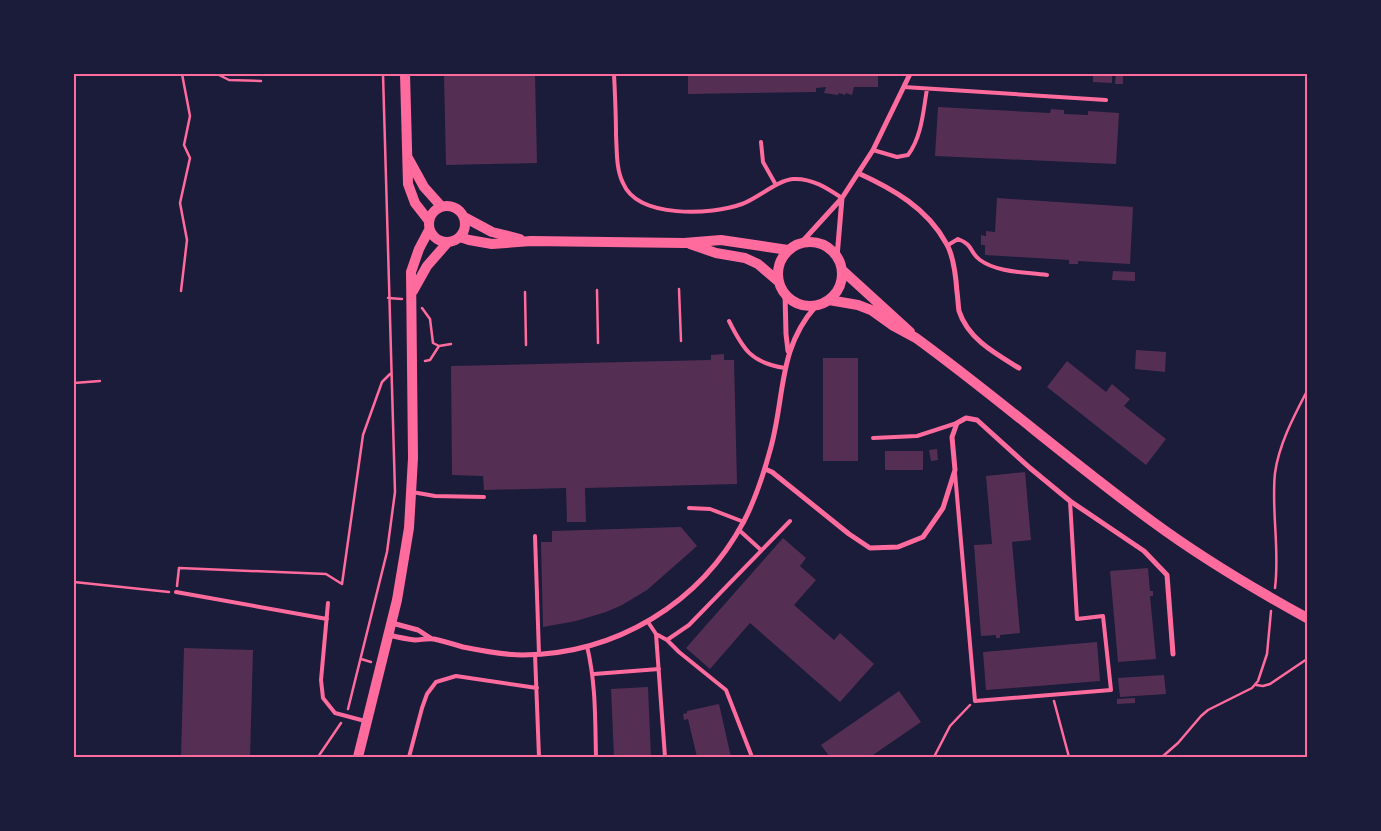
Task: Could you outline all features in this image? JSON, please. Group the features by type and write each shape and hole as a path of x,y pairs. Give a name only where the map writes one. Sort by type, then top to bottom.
{"main road":[{"path":"405,74 408,184 412,195 438,240 448,242"},
{"path":"407,157 424,187 441,206"},
{"path":"358,757 404,564 412,492 409,295 411,272 433,212 441,206 455,207 464,217 492,232 531,241"},
{"path":"409,295 427,266 448,242 460,237 465,228 464,217"},
{"path":"460,237 492,244 531,241 684,243 721,240 788,250"},
{"path":"814,242 833,251 842,270 840,287 829,300 816,306 800,304 785,294 779,282 778,268 781,259 788,250 801,243 814,242"},
{"path":"684,243 745,258 758,264 779,282"},
{"path":"842,270 916,338 1153,522 1217,566 1307,618"},
{"path":"829,300 858,305 871,310 892,325 916,338"}],"street":[{"path":"801,243 842,198 873,150 910,74"},
{"path":"858,173 889,188 914,205 936,226 948,245 960,311 969,329 984,345 1019,368"},
{"path":"837,256 842,198"},
{"path":"785,294 788,352"},
{"path":"388,635 416,640 433,639 494,653 537,654 570,651 626,633 672,607 693,590 719,560 744,522 765,469 788,352 802,324 816,306"},
{"path":"765,469 772,472 849,534 870,548 898,548 923,537 943,508 955,470 952,437 956,423 966,418 977,420 1070,501 1144,552 1167,575 1172,654"},
{"path":"391,623 418,630 433,639"}],"lane":[{"path":"614,74 617,160 623,184 633,197 647,205 670,210 721,209 742,204 776,185 792,179 807,180 821,185 842,198"},
{"path":"904,87 1106,100"},
{"path":"873,150 897,157 908,154 918,136 927,89"},
{"path":"761,142 763,162 776,185"},
{"path":"948,245 958,240 968,243 978,258 985,264 1006,270 1046,275"},
{"path":"729,320 739,342 751,357 785,368"},
{"path":"873,438 917,436 956,423"},
{"path":"955,470 975,701 1111,690 1103,616 1078,619 1070,501"},
{"path":"412,492 435,496 484,497"},
{"path":"689,508 710,509 744,522"},
{"path":"668,640 689,624 790,521"},
{"path":"739,530 761,550"},
{"path":"535,536 539,757"},
{"path":"176,592 326,619"},
{"path":"328,603 321,680 322,692 330,710 344,717 367,722"},
{"path":"648,622 656,634 665,757"},
{"path":"656,634 668,640 679,652 726,690 752,757"},
{"path":"587,646 594,674 596,757"},
{"path":"594,674 659,669"},
{"path":"409,757 427,694 436,682 456,676 537,688"}],"path":[{"path":"181,291 187,240 180,203 190,158 184,145 190,116 182,74"},
{"path":"217,74 229,80 261,81"},
{"path":"318,757 344,717 351,698 387,552 394,510 395,462 390,373 386,158 382,74"},
{"path":"679,289 681,341"},
{"path":"597,290 598,343"},
{"path":"525,292 526,345"},
{"path":"388,298 409,295"},
{"path":"421,307 430,319 433,343 439,346 451,344"},
{"path":"425,361 430,360 439,346"},
{"path":"74,582 176,592 179,568 326,574 342,584 363,435 382,382 390,373"},
{"path":"74,383 100,382"},
{"path":"1276,581 1276,465 1282,444 1307,391"},
{"path":"1256,685 1262,673 1267,654 1270,619"},
{"path":"361,659 375,664"},
{"path":"1162,757 1178,743 1208,710 1256,685 1270,684 1307,659"},
{"path":"1052,694 1069,757"},
{"path":"934,757 950,726 975,701"}],"building":[{"path":"444,74 535,74 537,163 446,165"},
{"path":"688,74 878,74 878,87 854,87 852,95 846,93 845,95 839,93 838,95 824,93 826,87 816,88 816,92 688,94"},
{"path":"1093,74 1112,74 1112,83 1093,82"},
{"path":"1116,74 1123,74 1123,84 1115,84"},
{"path":"938,107 1050,113 1051,109 1064,110 1064,114 1088,115 1088,111 1119,113 1116,164 935,156"},
{"path":"997,198 1133,207 1130,264 1078,261 1078,264 1069,264 1069,260 985,255 985,245 981,245 981,235 986,236 986,231 995,232"},
{"path":"1113,271 1135,272 1135,281 1112,280"},
{"path":"1136,350 1166,352 1165,372 1135,369"},
{"path":"724,354 724,360 734,360 737,484 585,488 586,522 567,522 566,488 484,490 483,476 452,475 451,366 711,360 711,355"},
{"path":"823,358 858,358 858,461 823,461"},
{"path":"1067,361 1106,392 1112,384 1130,399 1124,406 1166,439 1146,465 1047,387"},
{"path":"937,449 938,460 931,461 929,450"},
{"path":"885,451 923,451 923,470 885,470"},
{"path":"1025,472 1031,540 1012,542 1020,633 1000,635 1000,638 996,638 996,635 981,636 974,545 992,544 986,476"},
{"path":"681,527 697,546 647,590 606,612 576,621 543,627 541,542 552,542 552,531"},
{"path":"783,538 806,558 800,566 816,580 794,605 834,640 840,633 874,664 840,702 750,623 710,669 686,648"},
{"path":"1148,568 1150,591 1153,591 1153,596 1150,596 1156,659 1118,662 1110,571"},
{"path":"1097,642 1100,681 986,690 983,652"},
{"path":"184,648 253,650 250,757 181,757"},
{"path":"1164,675 1166,694 1120,697 1118,678"},
{"path":"648,687 651,757 614,757 611,689"},
{"path":"899,691 921,722 870,757 830,757 821,745"},
{"path":"1135,698 1135,703 1117,704 1117,699"},
{"path":"719,704 731,757 697,757 688,719 684,720 683,714 687,713 687,711"}]}
